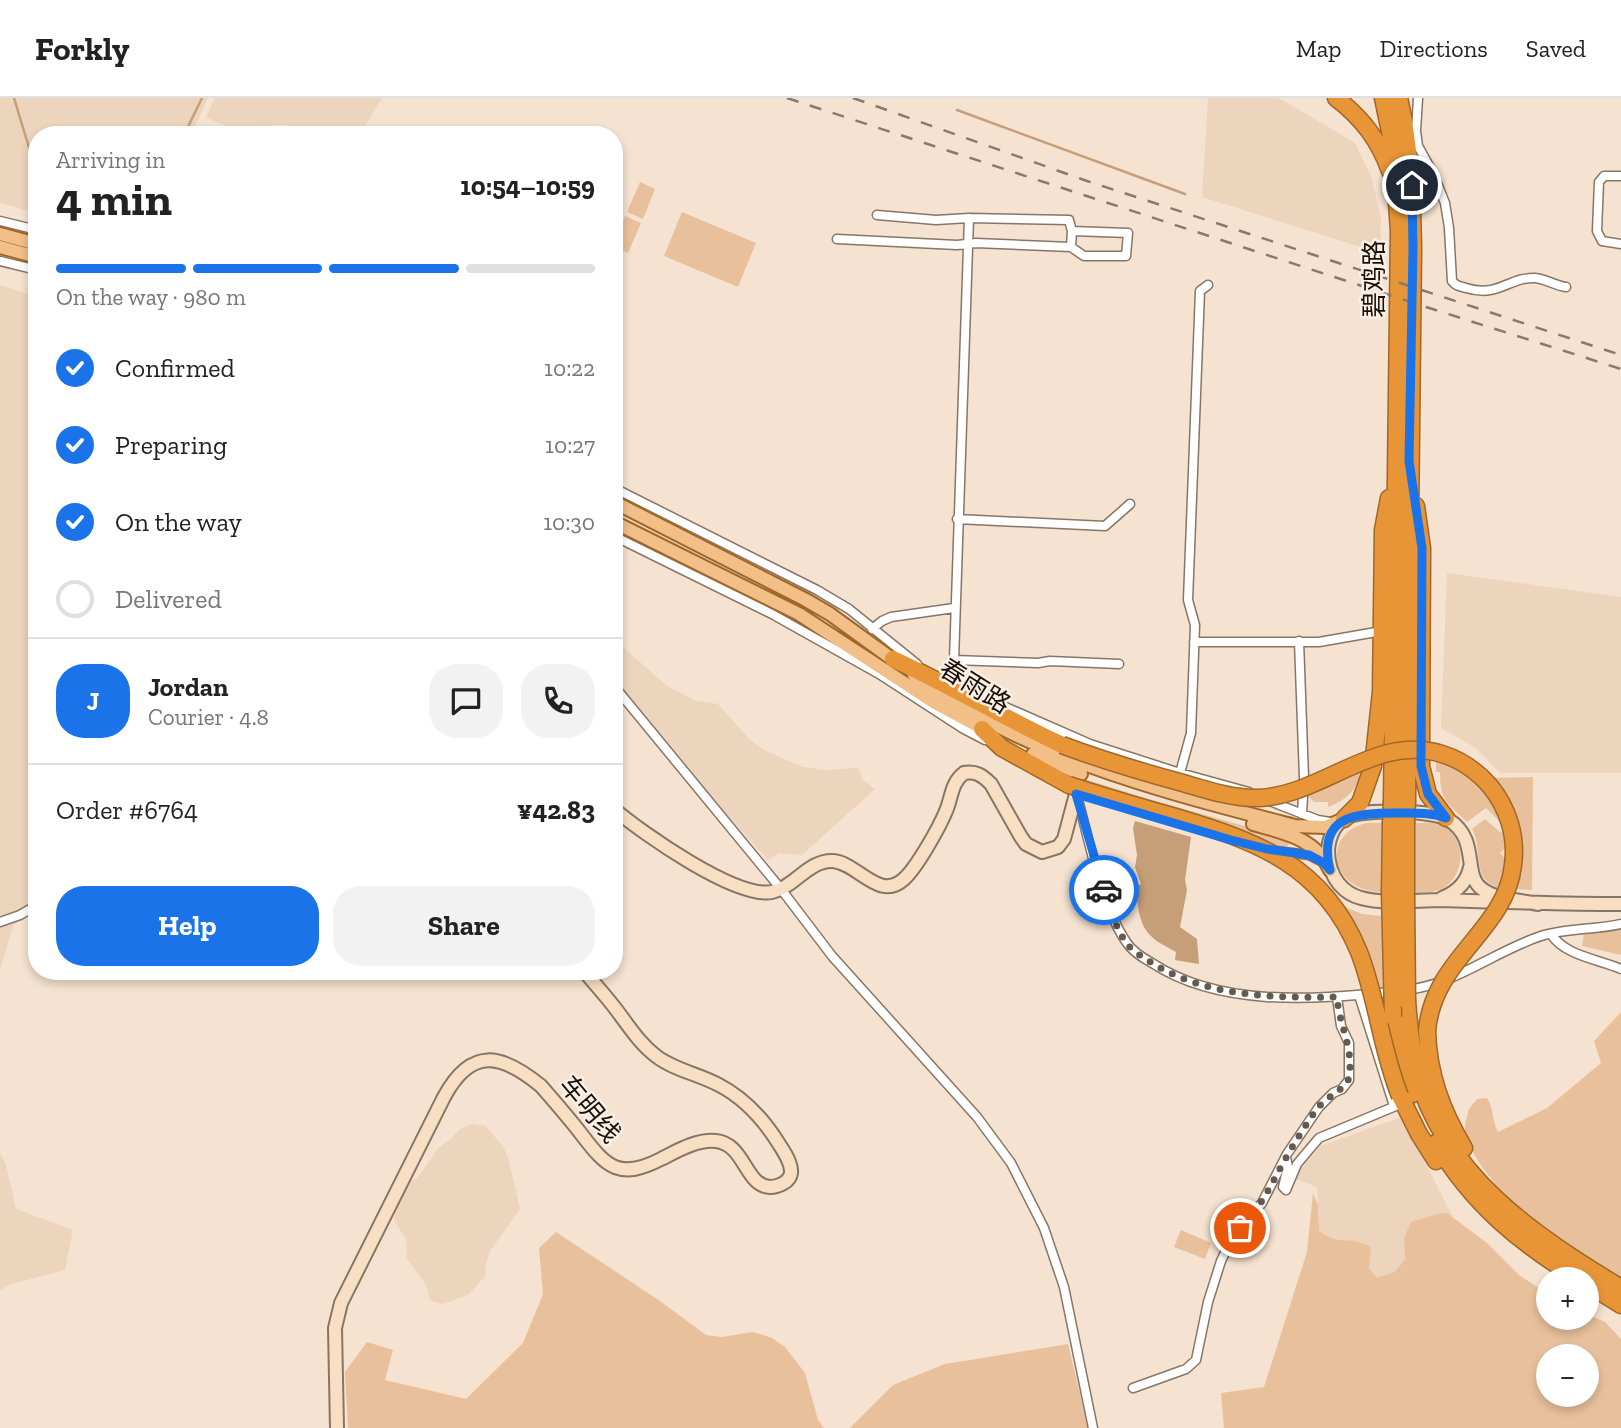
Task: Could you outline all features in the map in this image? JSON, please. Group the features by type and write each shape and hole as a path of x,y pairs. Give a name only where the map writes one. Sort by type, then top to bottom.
{"highway":[{"path":"1336,98 1357,114 1372,134 1385,159 1398,196"},
{"name":"碧鸡路","path":"1383,98 1393,146 1398,196 1403,461"},
{"name":"碧鸡路","path":"1399,98 1407,132 1412,185 1413,249 1403,461"},
{"path":"1407,132 1410,98"},
{"path":"1340,820 1360,803 1373,766 1381,692 1383,530 1403,461"},
{"path":"1403,461 1398,893 1393,1017 1404,1067 1430,1132 1455,1172 1504,1217"},
{"path":"1403,461 1422,548 1422,776 1432,802 1446,818"},
{"path":"893,659 935,678 1062,745 1116,765 1214,792 1243,797 1290,794 1373,757 1401,750 1438,753 1454,759 1478,774 1499,798 1507,816 1514,843 1512,873 1497,910 1442,981 1433,1002 1427,1031 1432,1074 1449,1121 1504,1217"},
{"path":"982,729 1002,748 1073,789 1234,835 1274,854 1308,879 1336,912 1360,954 1399,1102 1440,1166 1466,1196 1621,1288"},
{"path":"1398,893 1414,1059 1430,1107 1463,1164 1524,1242 1561,1267"},
{"path":"1599,1291 1621,1305"}],"main road":[{"path":"0,234 28,242"},
{"path":"0,247 28,255"},
{"name":"春雨路","path":"623,506 782,586 830,614 952,702 991,724 1082,765 1295,826 1317,828 1340,820"},
{"name":"春雨路","path":"623,528 769,598 841,641 935,703 982,729 1058,765 1086,775 1294,836 1319,851 1330,870"},
{"path":"841,641 879,674"},
{"path":"623,815 718,878 757,891 781,889 810,868 825,862 842,863 883,886 890,886 903,880 914,868 946,811 954,784 964,774 978,773 984,777 1026,844 1042,852 1058,847 1064,839 1073,789"},
{"path":"1538,904 1497,896 1483,890 1475,880 1466,838 1446,818 1425,813 1369,813 1340,820 1329,844 1330,870 1343,888 1361,898 1538,904 1621,904"},
{"path":"1438,900 1455,892 1464,883 1471,858"},
{"name":"车明线","path":"337,1428 335,1328 341,1303 453,1080 474,1063 490,1060 515,1068 532,1078 598,1156 614,1168 625,1170 644,1167 698,1143 718,1141 734,1149 751,1175 760,1183 770,1187 778,1186 789,1178 791,1172 786,1156 765,1122 720,1085 657,1058 638,1040 591,980"}],"street":[{"path":"1418,98 1416,131 1419,146 1444,203 1450,228 1454,284 1475,291 1491,292 1523,280 1538,279 1566,287"},
{"path":"1621,176 1604,176 1599,181 1597,231 1602,241 1621,244"},
{"path":"877,215 936,219 1069,220 1072,247"},
{"path":"969,218 954,660 1119,664"},
{"path":"0,221 28,228"},
{"path":"836,239 1072,247 1084,256 1126,256 1128,233 1072,232"},
{"path":"0,261 28,268"},
{"path":"1180,774 1191,733 1195,625 1188,600 1200,291 1208,285"},
{"path":"623,492 794,577 849,609 935,678 995,701 1064,734 1180,774 1245,790 1327,822 1340,820"},
{"path":"957,519 1105,526 1130,504"},
{"path":"623,540 772,614 879,674 962,728 1002,748"},
{"path":"872,629 891,617 954,608"},
{"path":"1194,642 1319,642 1382,631"},
{"path":"1299,641 1304,778 1302,814"},
{"path":"623,697 781,889 832,956 977,1117 1023,1184 1044,1228 1064,1287 1093,1428"},
{"path":"1073,789 1231,840 1309,855 1324,863 1330,870"},
{"path":"1073,789 1110,907 1127,944 1144,958 1184,981 1253,995 1337,997 1424,988 1513,947 1551,934 1621,924"},
{"path":"0,922 28,910"},
{"path":"1551,934 1568,949 1621,969"},
{"path":"1286,1157 1288,1167 1283,1187 1286,1190 1297,1164 1320,1138 1399,1102 1359,995"},
{"path":"1133,1388 1186,1369 1196,1360 1208,1303 1221,1261 1233,1236 1262,1203 1286,1157 1319,1107 1349,1080 1349,1043 1341,1026 1337,997"}],"shaded area":[{"path":"0,98 208,98 195,126 28,126 28,211 0,203"},
{"path":"215,98 382,98 365,126 226,126 206,117"},
{"path":"1208,98 1279,98 1355,143 1371,176 1381,217 1380,253 1202,197"},
{"path":"640,182 655,189 643,219 627,212"},
{"path":"682,212 756,243 738,287 664,256"},
{"path":"625,216 641,223 628,253 623,251"},
{"path":"0,285 28,294 28,914 13,926 0,970"},
{"path":"623,495 772,569 840,609 837,610 623,500"},
{"path":"1447,573 1621,597 1621,773 1500,773 1476,748 1441,728"},
{"path":"623,647 667,686 696,701 718,704 750,740 764,750 802,767 824,770 858,768 863,780 875,789 802,855 779,853 768,860 702,787 623,690"},
{"path":"1436,759 1478,784 1492,801 1504,826 1486,808 1467,822 1446,801 1440,772 1436,772"},
{"path":"1362,769 1354,788 1335,804 1328,807 1328,802 1314,802 1307,795"},
{"path":"1072,775 1284,837 1289,845 1283,850 1069,777"},
{"path":"1533,777 1532,890 1514,889 1518,875 1491,778"},
{"path":"1485,819 1501,833 1505,830 1508,853 1504,849 1500,853 1508,861 1501,888 1491,885 1485,879 1479,865 1472,829"},
{"path":"1135,821 1191,837 1185,880 1187,890 1180,927 1197,939 1199,964 1175,960 1176,952 1159,943 1143,925 1137,899 1137,886 1141,884 1135,867"},
{"path":"1367,823 1383,823 1382,892 1364,889 1351,882 1342,872 1337,860 1343,837"},
{"path":"1415,823 1434,823 1447,829 1459,845 1460,865 1450,883 1441,889 1414,893"},
{"path":"1338,904 1362,914 1382,916 1383,993 1377,994"},
{"path":"1621,929 1621,955 1582,946 1584,933"},
{"path":"1621,1012 1621,1278 1540,1230 1511,1204 1482,1167 1465,1139 1465,1125 1469,1109 1477,1099 1487,1098 1498,1132 1547,1108 1601,1063 1594,1041"},
{"path":"1402,1117 1458,1227 1422,1321 1314,1237 1319,1217 1317,1187 1296,1179 1320,1146"},
{"path":"472,1124 485,1126 503,1146 520,1209 490,1251 485,1276 468,1295 443,1304 430,1301 427,1286 407,1259 406,1239 394,1220 400,1193 410,1181 417,1179 439,1147 460,1129"},
{"path":"0,1153 6,1165 16,1209 73,1230 65,1270 8,1285 0,1290"},
{"path":"1313,1193 1318,1205 1319,1231 1333,1239 1371,1247 1369,1268 1377,1278 1395,1272 1405,1259 1404,1238 1411,1222 1447,1213 1487,1243 1519,1275 1536,1286 1536,1330 1599,1330 1599,1319 1621,1339 1621,1428 1224,1428 1221,1393 1264,1387 1307,1252"},
{"path":"1181,1230 1211,1243 1205,1259 1174,1247"},
{"path":"556,1232 706,1335 722,1337 753,1332 772,1338 785,1347 805,1373 818,1420 824,1428 348,1428 345,1372 367,1342 393,1350 385,1380 466,1399 523,1343 543,1294 539,1248"},
{"path":"1068,1344 1088,1428 850,1428 893,1385 945,1364"}],"waterway":[{"path":"14,98 28,144"},
{"path":"188,126 202,98"},
{"path":"957,110 1185,194"}],"railway":[{"path":"787,98 1621,369"},
{"path":"853,98 1087,181 1621,355"}],"way so far":[{"path":"1104,890 1129,947 1161,970 1184,981 1253,995 1337,997 1341,1026 1349,1043 1349,1080 1319,1107 1287,1154 1262,1203 1240,1228"}],"route":[{"path":"1104,890 1076,794 1231,840 1309,855 1324,863 1330,870 1328,853 1332,835 1336,826 1350,816 1369,813 1425,813 1446,818 1428,794 1421,766 1422,548 1409,461 1412,185"}]}
